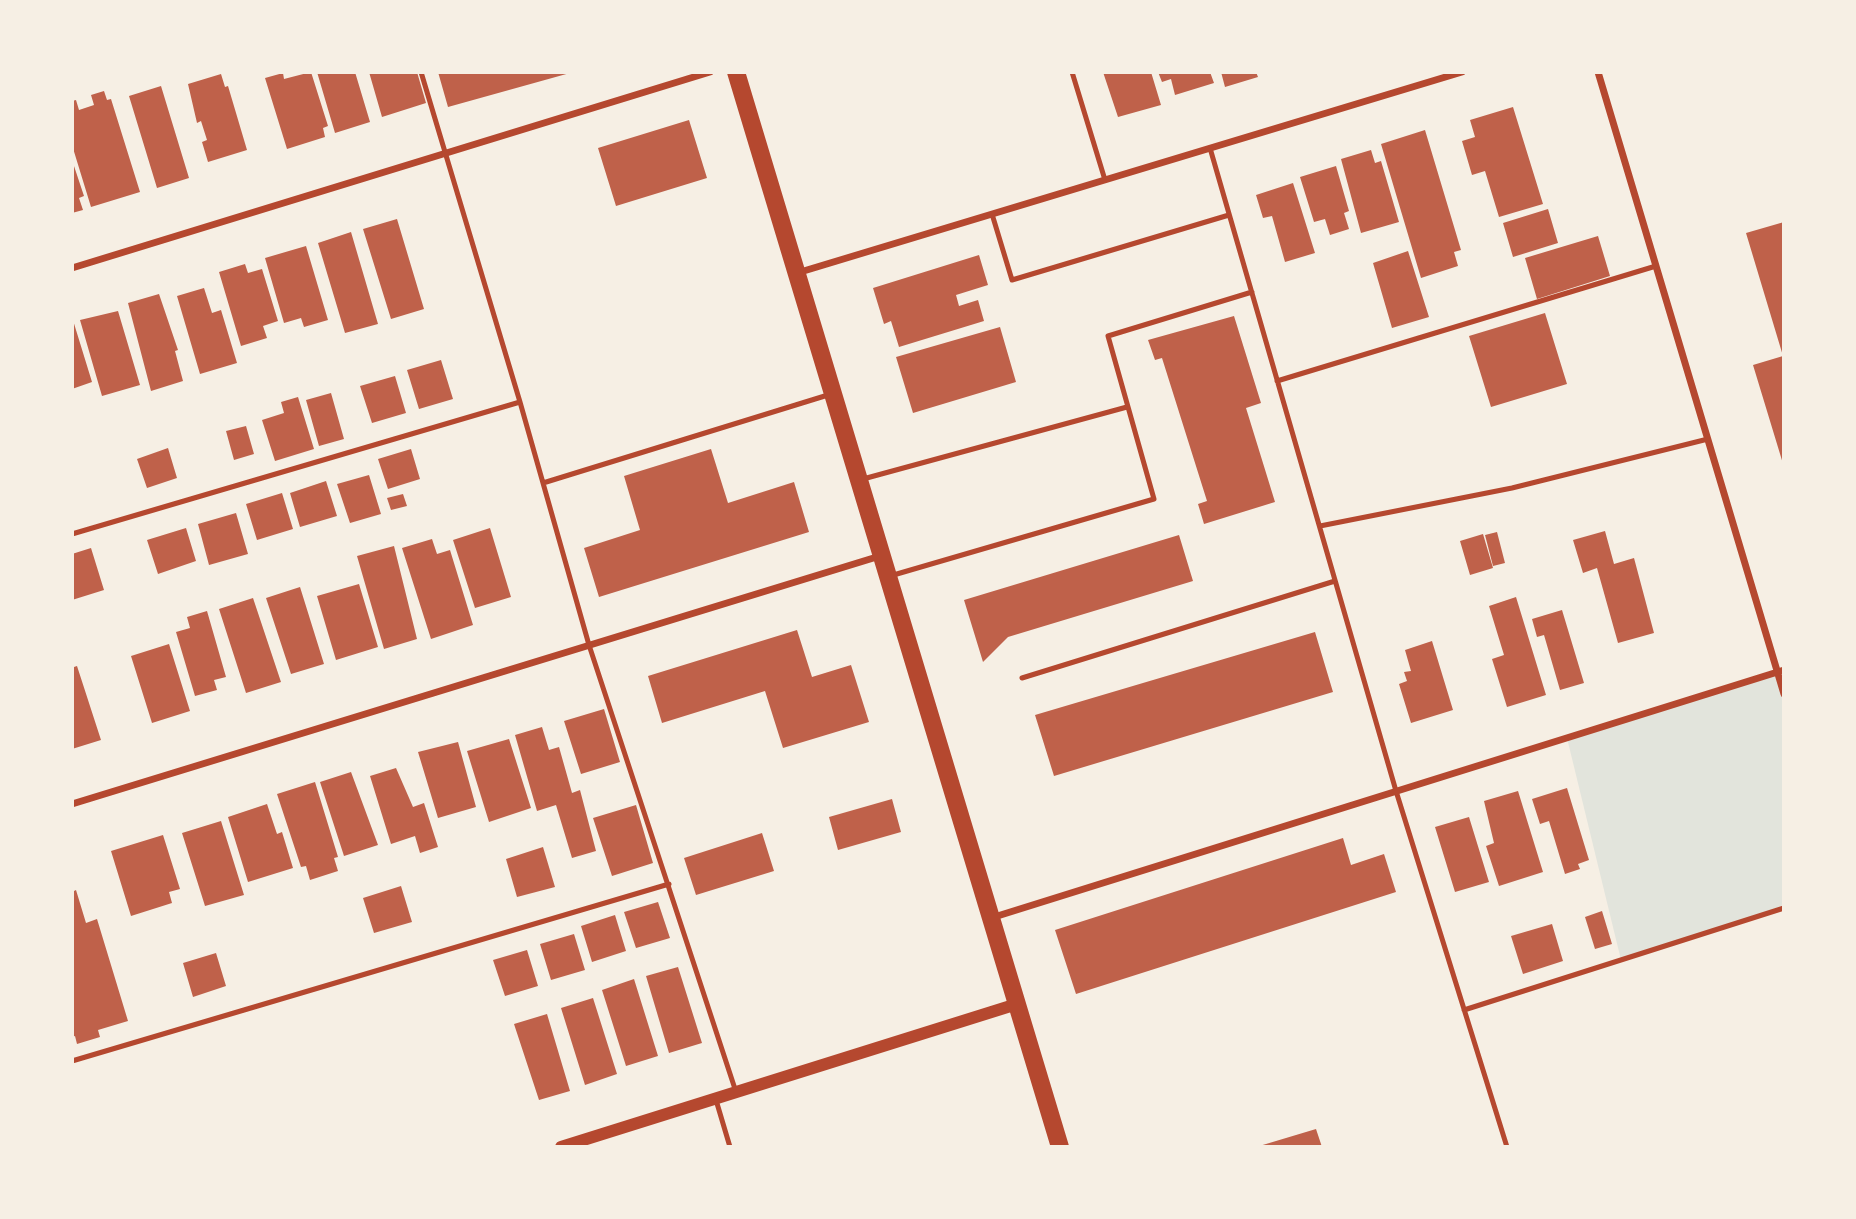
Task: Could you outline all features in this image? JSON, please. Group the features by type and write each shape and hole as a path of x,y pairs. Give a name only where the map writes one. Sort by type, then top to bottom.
{"main road":[{"path":"736,72 1060,1147"}],"street":[{"path":"72,268 710,72"},
{"path":"797,273 1462,72"},
{"path":"1598,72 1781,671 1784,694"},
{"path":"72,804 881,556"},
{"path":"991,918 1781,671"},
{"path":"561,1147 1017,1004"}],"lane":[{"path":"421,72 520,401 589,645 736,1092"},
{"path":"1072,72 1105,180"},
{"path":"1210,148 1396,791 1507,1147"},
{"path":"992,214 1012,280 1229,215"},
{"path":"1277,381 1656,266"},
{"path":"887,577 1154,499 1108,336 1252,292"},
{"path":"543,483 831,394"},
{"path":"72,534 520,401"},
{"path":"859,481 1127,407"},
{"path":"1320,526 1512,488 1708,439"},
{"path":"1022,678 1335,581"},
{"path":"72,1061 669,884"},
{"path":"1464,1010 1784,908"},
{"path":"716,1098 730,1147"}],"shaded area":[{"path":"1778,672 1784,694 1784,908 1621,960 1567,738"}],"building":[{"path":"311,72 328,126 323,128 325,137 287,149 265,78 283,73 284,79"},
{"path":"317,72 355,72 370,122 335,133"},
{"path":"369,72 417,72 426,103 382,117"},
{"path":"438,72 570,72 570,73 448,107"},
{"path":"1103,72 1151,72 1161,105 1118,117"},
{"path":"1158,72 1210,72 1214,83 1175,95 1171,79 1162,82"},
{"path":"1221,72 1256,72 1258,77 1225,87"},
{"path":"221,74 225,87 228,86 247,150 208,162 202,142 207,140 201,121 197,123 188,84"},
{"path":"161,86 189,178 157,188 129,96"},
{"path":"104,91 107,100 111,99 140,192 91,207 72,145 72,101 76,100 79,110 94,105 91,95"},
{"path":"1513,107 1543,204 1499,217 1485,171 1472,175 1462,141 1475,137 1470,120"},
{"path":"689,120 707,178 616,206 598,148"},
{"path":"1425,130 1461,250 1454,252 1458,266 1421,278 1381,144"},
{"path":"1371,150 1375,163 1381,161 1399,222 1361,233 1341,159"},
{"path":"72,160 84,196 79,198 83,210 72,213"},
{"path":"1336,166 1349,211 1344,213 1349,229 1330,235 1325,219 1314,222 1300,177"},
{"path":"1293,183 1315,253 1285,262 1272,216 1263,218 1256,195"},
{"path":"1548,209 1558,243 1513,257 1503,223"},
{"path":"397,219 424,309 391,319 363,229"},
{"path":"1784,222 1784,467 1753,365 1783,356 1746,233"},
{"path":"351,232 378,324 345,333 318,243"},
{"path":"1598,236 1610,276 1537,299 1525,258"},
{"path":"306,246 328,320 304,327 301,318 284,323 265,258"},
{"path":"1408,251 1429,317 1392,328 1373,263"},
{"path":"979,255 988,285 956,295 959,306 978,300 984,321 899,347 891,321 884,324 873,288"},
{"path":"245,264 248,273 262,269 278,321 263,326 267,338 241,346 219,272"},
{"path":"204,288 212,313 221,310 237,363 200,374 177,296"},
{"path":"159,294 178,350 175,351 183,381 151,391 128,303"},
{"path":"118,311 140,385 102,396 80,320"},
{"path":"1545,313 1567,384 1491,407 1469,336"},
{"path":"1234,316 1261,403 1246,408 1275,502 1204,524 1198,504 1207,501 1162,358 1155,360 1148,340"},
{"path":"72,317 92,382 72,389"},
{"path":"1000,327 1016,382 913,413 896,357"},
{"path":"441,360 453,399 419,409 407,370"},
{"path":"395,376 406,413 372,423 360,386"},
{"path":"331,393 344,439 319,446 306,400"},
{"path":"298,397 314,449 275,461 262,420 284,413 281,402"},
{"path":"246,426 254,454 234,460 226,431"},
{"path":"168,448 177,478 147,488 137,459"},
{"path":"411,449 420,479 388,489 378,459"},
{"path":"711,449 728,503 794,482 809,532 599,597 584,548 640,530 624,476"},
{"path":"369,475 381,514 350,523 337,484"},
{"path":"326,481 337,516 300,527 290,493"},
{"path":"282,493 293,529 257,540 246,504"},
{"path":"403,494 407,506 391,510 387,498"},
{"path":"236,513 248,554 209,565 198,524"},
{"path":"186,528 196,561 158,574 147,540"},
{"path":"490,528 511,597 475,608 453,540"},
{"path":"1605,531 1614,564 1634,558 1654,633 1618,643 1597,568 1583,573 1573,540"},
{"path":"1497,532 1505,563 1493,566 1485,535"},
{"path":"1483,534 1493,568 1470,575 1460,541"},
{"path":"1179,535 1193,581 1008,637 983,662 964,600"},
{"path":"432,539 437,554 450,550 473,625 431,639 402,548"},
{"path":"394,546 417,639 384,649 357,556"},
{"path":"91,548 104,590 72,600 72,554"},
{"path":"359,584 378,647 336,660 317,596"},
{"path":"300,587 324,664 291,674 266,598"},
{"path":"1516,597 1546,695 1507,707 1492,659 1504,655 1489,606"},
{"path":"253,598 281,682 246,693 219,609"},
{"path":"1562,610 1584,683 1560,690 1544,635 1537,637 1532,619"},
{"path":"207,611 226,677 214,680 217,690 195,696 176,632 190,628 187,617"},
{"path":"797,630 812,677 851,665 869,722 783,748 765,691 662,723 648,676"},
{"path":"1315,632 1333,692 1054,776 1035,715"},
{"path":"1432,641 1453,710 1411,723 1399,684 1407,681 1404,672 1411,671 1405,650"},
{"path":"169,644 190,711 152,723 131,656"},
{"path":"72,660 74,667 77,666 101,740 72,749"},
{"path":"604,709 620,762 581,774 564,721"},
{"path":"542,727 549,750 559,747 572,793 580,790 596,851 572,858 556,805 537,811 515,735"},
{"path":"509,739 531,808 489,822 467,751"},
{"path":"458,742 476,807 438,818 418,752"},
{"path":"396,768 413,807 424,803 438,847 420,853 415,836 391,844 370,776"},
{"path":"351,772 378,845 344,856 320,782"},
{"path":"315,782 338,857 334,858 338,871 310,880 306,866 301,867 277,794"},
{"path":"1567,788 1589,860 1578,864 1580,869 1565,874 1549,821 1540,824 1532,799"},
{"path":"1518,791 1543,872 1499,886 1486,846 1494,843 1484,801"},
{"path":"892,799 901,832 838,850 829,817"},
{"path":"267,804 277,834 282,832 293,868 248,882 228,817"},
{"path":"636,805 653,863 612,876 593,818"},
{"path":"1469,817 1489,882 1455,892 1435,827"},
{"path":"221,821 244,895 205,906 182,833"},
{"path":"762,833 774,871 696,895 684,858"},
{"path":"163,835 180,889 169,892 172,903 131,916 111,851"},
{"path":"1343,838 1351,865 1384,854 1396,892 1076,994 1055,930"},
{"path":"543,847 555,887 517,897 506,859"},
{"path":"401,886 412,922 374,933 363,898"},
{"path":"76,890 86,923 97,919 128,1021 98,1030 100,1037 77,1044 75,1036 72,1037 72,892"},
{"path":"658,902 670,938 636,948 624,912"},
{"path":"1602,911 1612,944 1595,949 1585,917"},
{"path":"615,915 626,951 592,962 581,926"},
{"path":"1552,924 1563,961 1523,974 1511,936"},
{"path":"574,934 585,970 551,980 540,944"},
{"path":"527,950 538,986 505,996 493,960"},
{"path":"216,953 226,986 193,997 183,963"},
{"path":"678,967 702,1043 669,1053 646,976"},
{"path":"634,979 658,1056 626,1066 602,990"},
{"path":"593,998 617,1074 585,1085 561,1008"},
{"path":"547,1014 570,1091 539,1100 514,1024"},
{"path":"1316,1129 1322,1147 1256,1147"}]}
